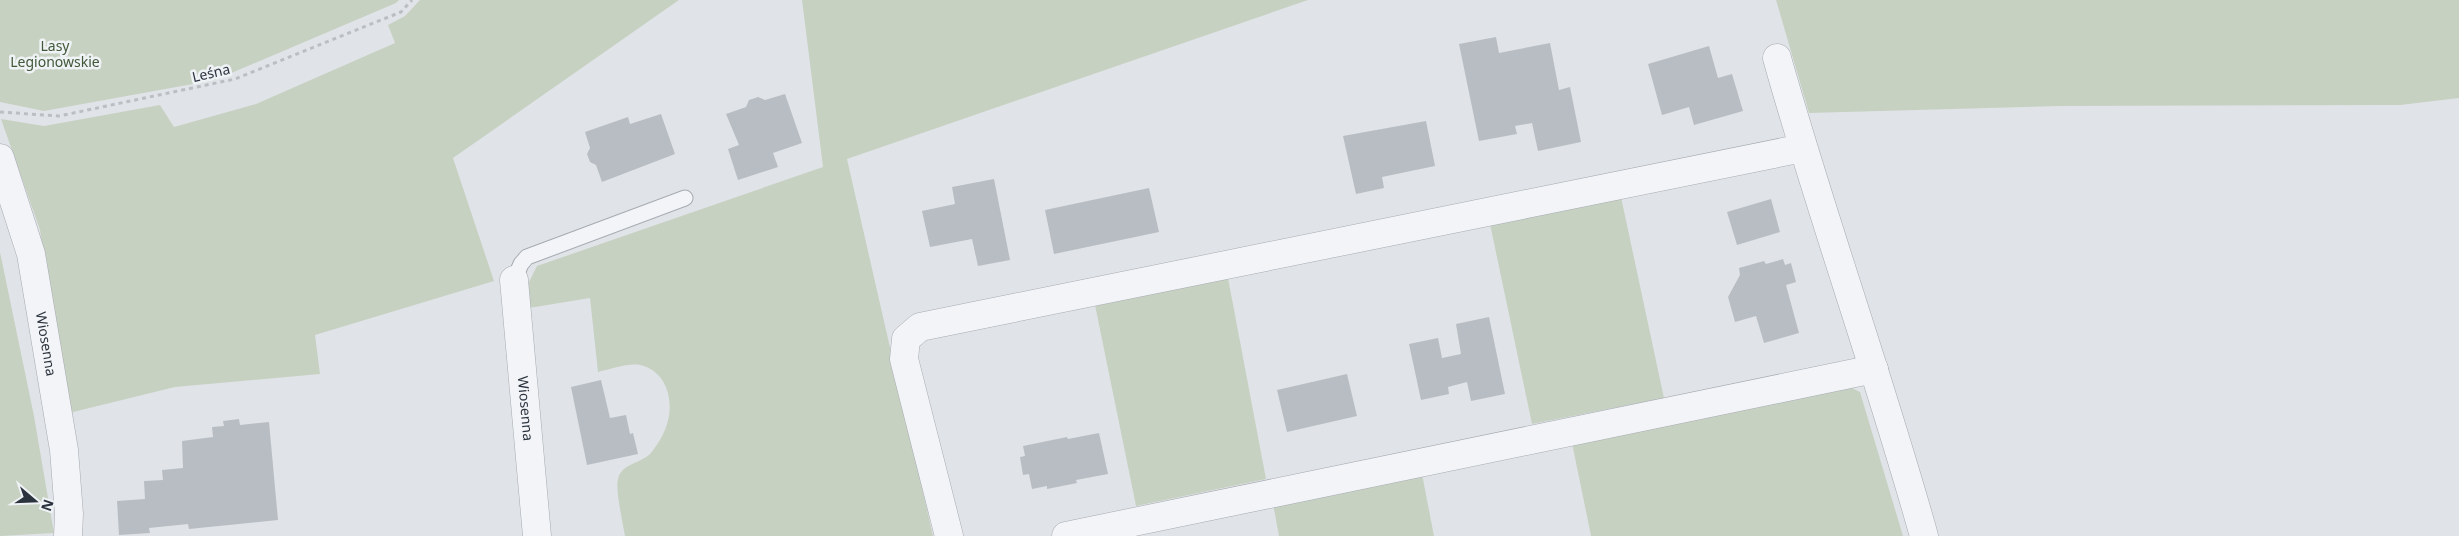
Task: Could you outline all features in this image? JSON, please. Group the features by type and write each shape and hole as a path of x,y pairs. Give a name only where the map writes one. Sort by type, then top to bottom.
{"street":[{"path":"1778,58 1803,148 1874,369 1924,536"},
{"path":"949,536 904,358 906,339 920,327 1803,148"},
{"name":"Wiosenna","path":"0,158 31,254 64,450 69,514 68,536"},
{"name":"Wiosenna","path":"514,280 537,536"},
{"path":"1066,536 1874,369"}],"lane":[{"path":"514,280 521,264 527,258 685,198"}],"path":[{"name":"Leśna","path":"0,112 59,116 235,80 401,12 412,0"}],"green space":[{"name":"Lasy Legionowskie","path":"0,0 399,0 396,3 215,80 44,111 0,102"},
{"path":"420,0 679,0 453,158 494,281 315,335 320,374 175,387 69,413 40,230 1,119 44,126 160,105 174,127 256,104 395,43 388,25 405,16"},
{"path":"802,0 1308,0 847,159 933,536 625,536 618,498 618,479 623,470 650,454 661,438 669,418 670,408 667,390 657,374 650,368 640,365 598,372 590,298 529,308 527,286 537,266 823,167"},
{"path":"1776,0 2459,0 2459,98 2400,105 2060,106 1809,113"},
{"path":"1621,197 1664,398 1532,424 1490,224"},
{"path":"0,252 34,416 54,533 0,536"},
{"path":"1228,278 1266,479 1136,506 1095,305"},
{"path":"1850,387 1860,392 1903,536 1591,536 1572,443"},
{"path":"1422,474 1434,536 1279,536 1273,504"}],"building":[{"path":"1496,37 1499,53 1550,43 1559,90 1570,87 1581,142 1538,151 1532,123 1515,126 1517,134 1479,141 1459,44"},
{"path":"1709,46 1718,78 1732,74 1743,111 1694,125 1689,107 1662,115 1648,64"},
{"path":"785,94 802,143 773,153 778,167 738,180 728,149 739,145 726,114 746,107 749,100 758,97 765,100"},
{"path":"661,114 675,154 602,182 596,165 590,162 587,154 590,148 585,132 628,117 630,124"},
{"path":"1426,121 1435,166 1382,177 1384,188 1356,194 1343,136"},
{"path":"994,179 1010,260 978,266 972,239 930,247 922,211 955,204 952,187"},
{"path":"1149,188 1159,232 1054,254 1045,210"},
{"path":"1771,199 1780,232 1737,245 1727,212"},
{"path":"1783,259 1785,265 1791,263 1796,282 1786,285 1799,333 1764,343 1756,316 1735,322 1728,297 1740,275 1739,268 1764,261 1766,264"},
{"path":"1489,317 1505,394 1471,401 1467,382 1448,387 1449,394 1421,400 1409,344 1438,338 1442,358 1461,354 1456,324"},
{"path":"1347,374 1357,416 1287,432 1277,390"},
{"path":"601,380 610,418 626,415 630,434 633,433 638,454 587,465 571,387"},
{"path":"239,419 240,425 269,422 278,520 189,529 188,524 149,528 150,533 119,535 117,501 145,499 144,481 163,480 162,470 183,468 182,441 213,437 212,427 224,426 223,421"},
{"path":"1099,433 1108,474 1076,480 1077,483 1047,489 1047,486 1032,489 1029,474 1023,475 1020,457 1025,456 1023,446"}]}
